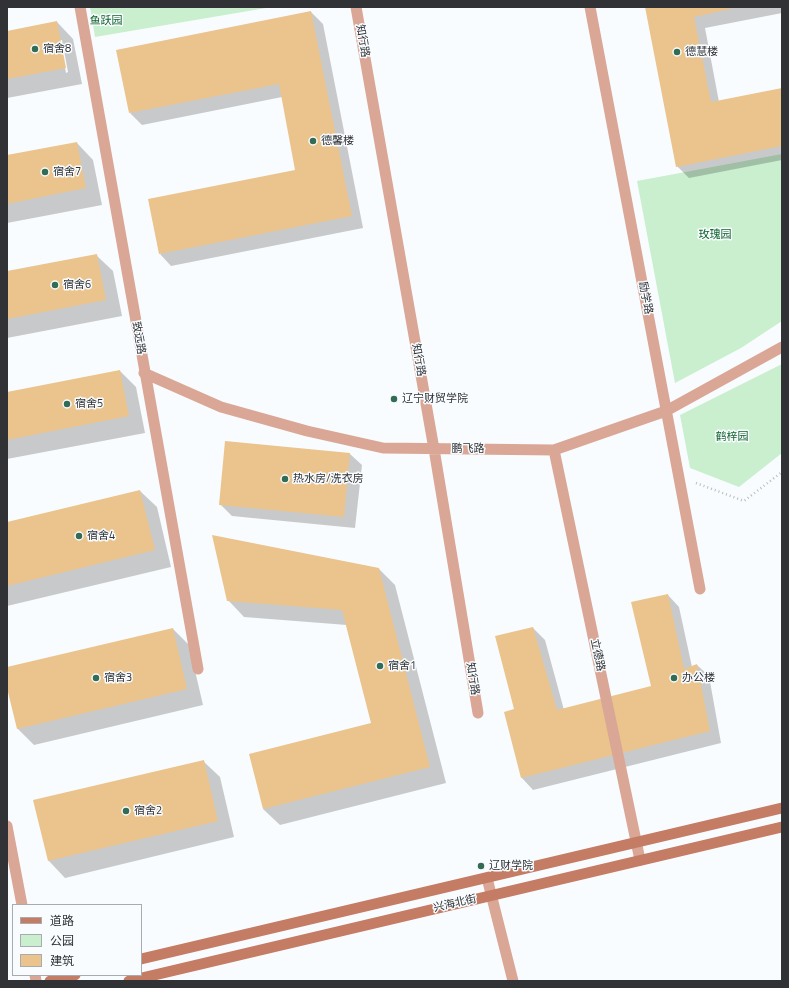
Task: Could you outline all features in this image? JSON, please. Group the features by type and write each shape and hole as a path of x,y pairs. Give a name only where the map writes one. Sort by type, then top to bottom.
{"main road":[{"name":"兴海北街","path":"142,959 782,808"},
{"name":"兴海北街","path":"128,981 782,827"},
{"path":"50,981 71,976"}],"street":[{"name":"致远路","path":"80,7 144,373 198,669"},
{"name":"知行路","path":"356,7 434,449 478,713"},
{"name":"励学路","path":"590,7 700,589"},
{"name":"鹏飞路","path":"144,373 221,406 306,431 383,448 554,450 666,411 782,347"},
{"name":"立德路","path":"554,450 640,860"},
{"path":"7,826 22,904"},
{"path":"487,878 513,981"}],"path":[{"path":"679,477 744,501 782,472"}],"green space":[{"name":"鱼跃园","path":"90,7 272,7 95,37"},
{"name":"玫瑰园","path":"782,154 782,321 741,348 675,383 637,181"},
{"name":"鹤梓园","path":"782,364 782,453 739,487 690,468 680,415"}],"building":[{"name":"德慧楼","path":"645,7 738,7 694,17 711,102 782,88 782,146 676,167"},
{"name":"德馨楼","path":"311,11 352,216 159,254 148,199 295,170 279,84 129,113 116,50"},
{"name":"宿舍8","path":"57,21 66,68 7,79 7,31"},
{"name":"宿舍7","path":"77,142 86,188 7,204 7,155"},
{"name":"宿舍6","path":"97,254 106,300 7,319 7,271"},
{"name":"宿舍5","path":"120,370 129,416 7,440 7,392"},
{"name":"热水房/洗衣房","path":"225,441 350,453 344,517 219,505"},
{"name":"宿舍4","path":"140,490 155,550 7,586 7,522"},
{"name":"宿舍1","path":"212,535 379,568 430,767 263,809 249,754 371,723 342,610 227,601"},
{"name":"办公楼","path":"668,594 684,669 697,664 710,731 521,778 504,712 514,709 495,636 533,627 557,710 651,686 631,602"},
{"name":"宿舍3","path":"173,628 187,689 17,729 7,688 7,667"},
{"name":"宿舍2","path":"204,760 218,821 48,861 33,800"}],"place":[{"name":"宿舍8","path":"35,49"},
{"name":"德慧楼","path":"677,52"},
{"name":"德馨楼","path":"313,141"},
{"name":"宿舍7","path":"45,172"},
{"name":"宿舍6","path":"55,285"},
{"name":"辽宁财贸学院","path":"394,399"},
{"name":"宿舍5","path":"67,404"},
{"name":"热水房/洗衣房","path":"285,479"},
{"name":"宿舍4","path":"79,536"},
{"name":"宿舍1","path":"380,666"},
{"name":"宿舍3","path":"96,678"},
{"name":"办公楼","path":"674,678"},
{"name":"宿舍2","path":"126,811"},
{"name":"辽财学院","path":"481,866"}]}
